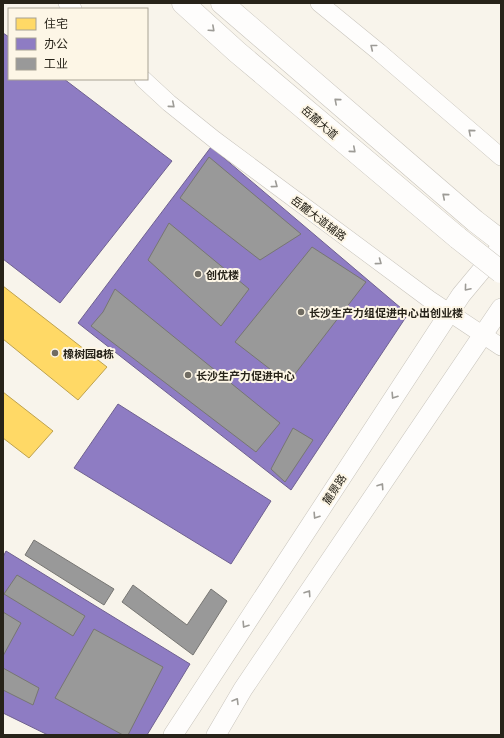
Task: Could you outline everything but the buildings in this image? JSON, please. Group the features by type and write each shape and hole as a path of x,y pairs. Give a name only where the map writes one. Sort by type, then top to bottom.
{"highway":[{"name":"岳麓大道","path":"183,3 237,52 458,238 501,272"},
{"path":"222,3 475,221 501,241"}],"main road":[{"path":"319,3 379,52 501,157"},
{"name":"岳麓大道辅路","path":"144,80 169,103 215,140 316,216 449,312 501,347"},
{"name":"麓景路","path":"173,735 461,294 501,247"},
{"path":"216,735 243,689 501,308"}],"place":[{"name":"创优楼","path":"198,274"},
{"name":"长沙生产力组促进中心出创业楼","path":"301,312"},
{"name":"橡树园8栋","path":"55,353"},
{"name":"长沙生产力促进中心","path":"188,375"}]}
